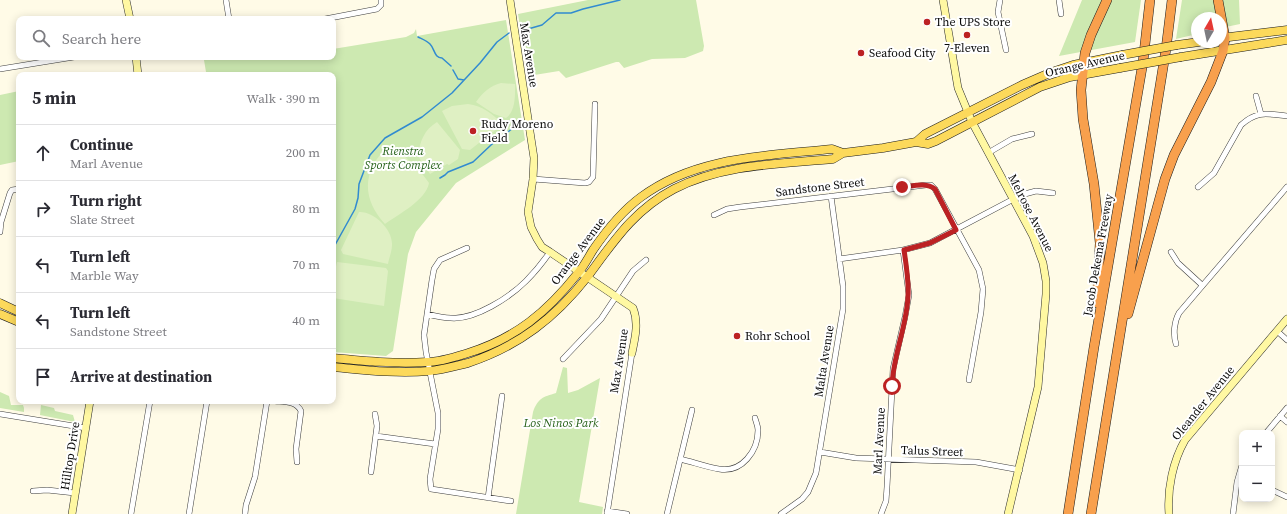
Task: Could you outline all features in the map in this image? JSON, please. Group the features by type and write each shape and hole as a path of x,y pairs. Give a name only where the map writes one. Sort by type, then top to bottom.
{"highway":[{"path":"1094,347 1100,243 1094,184 1083,119 1081,90 1084,62 1091,35 1107,0"},
{"name":"Jacob Dekema Freeway","path":"1068,514 1094,347 1142,62 1150,0"},
{"path":"1091,514 1162,72 1172,0"},
{"path":"1218,0 1220,12"},
{"path":"1114,364 1165,179 1174,156 1211,82 1223,50"}],"main road":[{"path":"1227,38 1287,30"},
{"name":"Orange Avenue","path":"336,367 395,372 430,371 455,367 483,358 505,348 544,323 563,305 628,224 644,209 673,190 695,180 734,168 833,159 843,153 916,142 928,144 1040,87 1070,77 1287,40"},
{"name":"Orange Avenue","path":"916,142 926,134 1022,85 1052,72 1084,62 1191,43"},
{"name":"Orange Avenue","path":"336,358 394,363 428,362 455,357 482,349 519,330 539,315 556,299 580,271 596,246 619,217 642,196 656,188 686,173 710,164 730,160 832,149 843,153"},
{"path":"776,155 777,164"},
{"path":"0,303 16,311"},
{"path":"0,314 16,321"}],"street":[{"path":"127,0 130,16"},
{"path":"226,0 229,16"},
{"name":"Max Avenue","path":"510,0 535,164 528,216 531,227 542,247 580,271 633,308 636,315 637,322 635,336 607,513"},
{"name":"Melrose Avenue","path":"943,0 958,88 972,122 1033,236 1040,252 1046,281 1040,379 1020,470 1008,514"},
{"path":"1000,0 998,12 1006,50"},
{"path":"1059,0 1061,14"},
{"path":"336,17 377,9 381,2"},
{"path":"2,69 56,60"},
{"path":"136,60 138,72"},
{"path":"1256,96 1261,114"},
{"path":"534,179 585,183 589,182 593,177 595,104"},
{"path":"1198,187 1214,173 1241,124 1252,117 1261,114 1287,116"},
{"path":"988,153 1012,139 1032,134"},
{"name":"Sandstone Street","path":"714,215 727,209 740,207 930,185 935,189 956,230"},
{"path":"1176,344 1174,336 1176,317 1287,187"},
{"path":"0,232 1,222 10,193 12,190 16,189"},
{"path":"839,259 904,250 930,243 1021,195 1036,191 1052,193"},
{"name":"Malta Avenue","path":"781,514 802,499 808,492 816,472 843,309 843,286 831,196"},
{"path":"956,230 979,270 983,289 981,312 969,380"},
{"path":"467,248 440,260 434,269 427,314 424,336 438,413 430,487 431,489 511,501"},
{"name":"Marl Avenue","path":"881,514 886,501 893,369 905,317 908,295 904,250"},
{"path":"427,314 452,319 469,316 492,306 525,282 541,265 550,252"},
{"path":"1171,252 1178,263 1202,285"},
{"path":"563,359 601,320 634,271 646,260"},
{"name":"Oleander Avenue","path":"1169,514 1169,502 1175,462 1178,452 1185,440 1287,320"},
{"path":"1277,331 1287,340"},
{"path":"488,498 502,396"},
{"name":"Hilltop Drive","path":"72,514 90,404"},
{"path":"131,514 149,404"},
{"path":"189,514 207,404"},
{"path":"245,514 246,505 255,477 267,404"},
{"path":"295,404 299,406 301,411 296,449 297,462"},
{"path":"1268,430 1287,408"},
{"path":"667,514 692,410"},
{"path":"0,414 86,428"},
{"path":"371,472 377,426 375,414"},
{"path":"1280,416 1287,422"},
{"path":"680,459 720,469 738,465 746,460 754,451 758,430 755,418"},
{"path":"376,436 435,444"},
{"name":"Talus Street","path":"820,452 856,458 976,462 1020,470"},
{"path":"1233,514 1239,487"},
{"path":"33,491 47,490 75,493"},
{"path":"1275,491 1287,497"},
{"path":"607,513 627,514"}],"green space":[{"path":"588,0 696,0 704,46 703,51 685,58 652,59 624,68 619,62 616,62 566,78 559,71 528,76 518,14"},
{"path":"1082,0 1141,0 1135,42 1059,56"},
{"path":"1182,0 1239,0 1240,24 1227,27 1227,12 1191,12 1191,35 1176,39"},
{"name":"Rienstra Sports Complex","path":"506,20 525,140 456,183 416,232 408,254 393,351 386,356 336,352 336,72 206,72 204,60 336,60 336,49 406,37 414,33 416,29 417,36"},
{"path":"501,83 515,84 515,98 512,111 506,118 494,114 476,102 487,90"},
{"path":"16,92 16,162 0,165 0,95"},
{"name":"Rudy Moreno Field","path":"468,104 483,109 503,124 470,150 462,149 442,111 452,106"},
{"path":"437,122 460,150 458,159 430,174 418,156 423,136"},
{"path":"390,145 411,162 429,183 423,195 417,201 385,224 371,204 368,193 368,183 374,163"},
{"path":"359,212 371,215 382,222 389,233 392,250 388,264 343,254 341,250"},
{"path":"337,262 386,268 388,271 384,306 336,298"},
{"name":"Los Ninos Park","path":"563,367 567,368 568,393 578,390 600,378 579,502 603,507 602,514 516,514 533,412 539,401 556,393"},
{"path":"0,392 9,396 11,405 23,405 24,412 0,408"},
{"path":"41,405 54,408 55,411 73,415 75,422 40,415"}],"waterway":[{"path":"521,31 542,25 556,13 571,13 620,0"},
{"path":"336,243 355,209 358,198 359,184 370,155 385,138 422,117 452,93 497,42 509,33"},
{"path":"418,37 429,43 437,57 442,58 451,66"},
{"path":"453,70 458,79 464,80"},
{"path":"440,178 448,172 473,162 491,145 517,125"}],"place":[{"name":"The UPS Store","path":"927,22"},
{"name":"7-Eleven","path":"967,35"},
{"name":"Seafood City","path":"861,53"},
{"name":"Rudy Moreno Field","path":"473,131"},
{"name":"Rohr School","path":"737,336"}],"route":[{"path":"892,386 893,369 905,317 908,295 904,250 930,243 956,230 935,189 930,185 902,187"}]}
